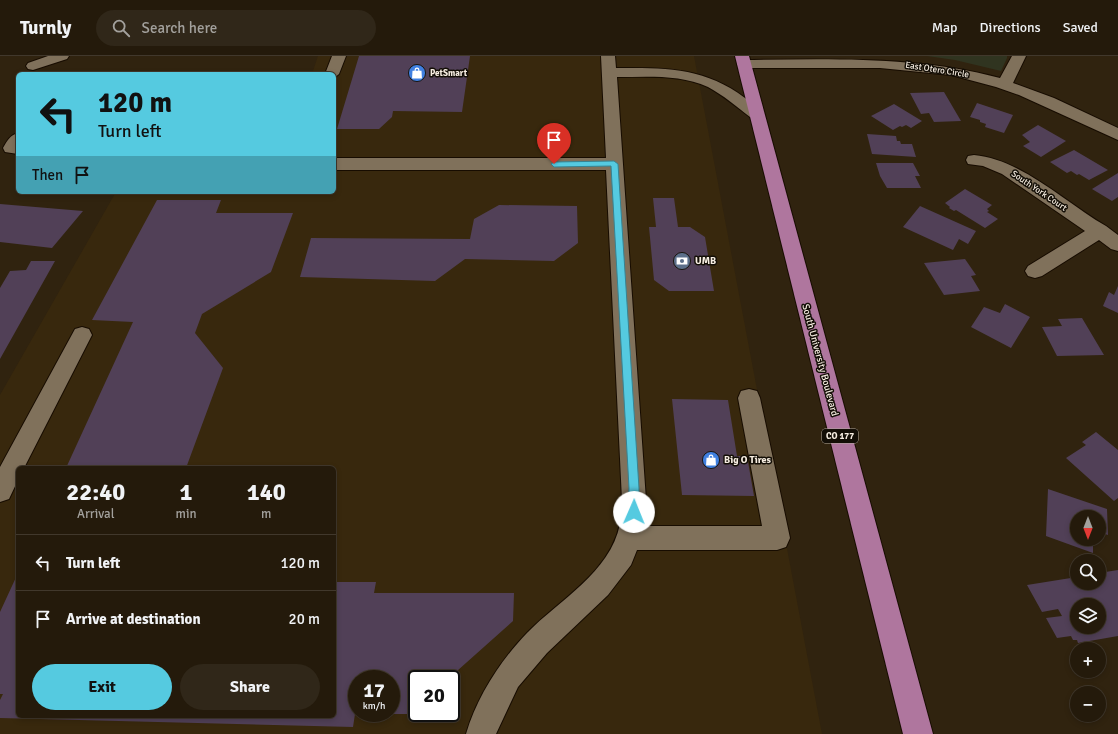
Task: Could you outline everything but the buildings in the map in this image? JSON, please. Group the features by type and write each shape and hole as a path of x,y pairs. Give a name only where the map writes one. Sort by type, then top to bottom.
{"main road":[{"name":"South University Boulevard","path":"743,60 918,734"}],"street":[{"path":"33,66 63,56"},
{"path":"58,72 63,56"},
{"path":"333,72 339,56"},
{"path":"1005,84 1019,56"},
{"name":"East Otero Circle","path":"743,60 901,65 961,73 1005,84 1056,103 1118,135"},
{"path":"481,734 482,727 508,678 537,643 599,586 622,556 633,524 634,500 608,64 694,77 720,88 756,114"},
{"name":"South York Court","path":"974,160 985,161 1008,170 1118,244"},
{"path":"336,164 614,164"},
{"path":"1035,271 1099,231"},
{"path":"0,491 82,335"},
{"path":"628,538 777,538 749,398"}],"shaded area":[{"path":"318,56 694,56 822,734 0,734 0,395 115,194 336,194 336,72 313,72"}],"green space":[{"path":"927,56 1007,56 1007,58 1001,71 955,60"}],"place":[{"name":"PetSmart","path":"417,73"},
{"name":"UMB","path":"682,261"},
{"name":"Big O Tires","path":"711,460"}],"route":[{"path":"554,164 614,164 634,488 634,512"}]}
